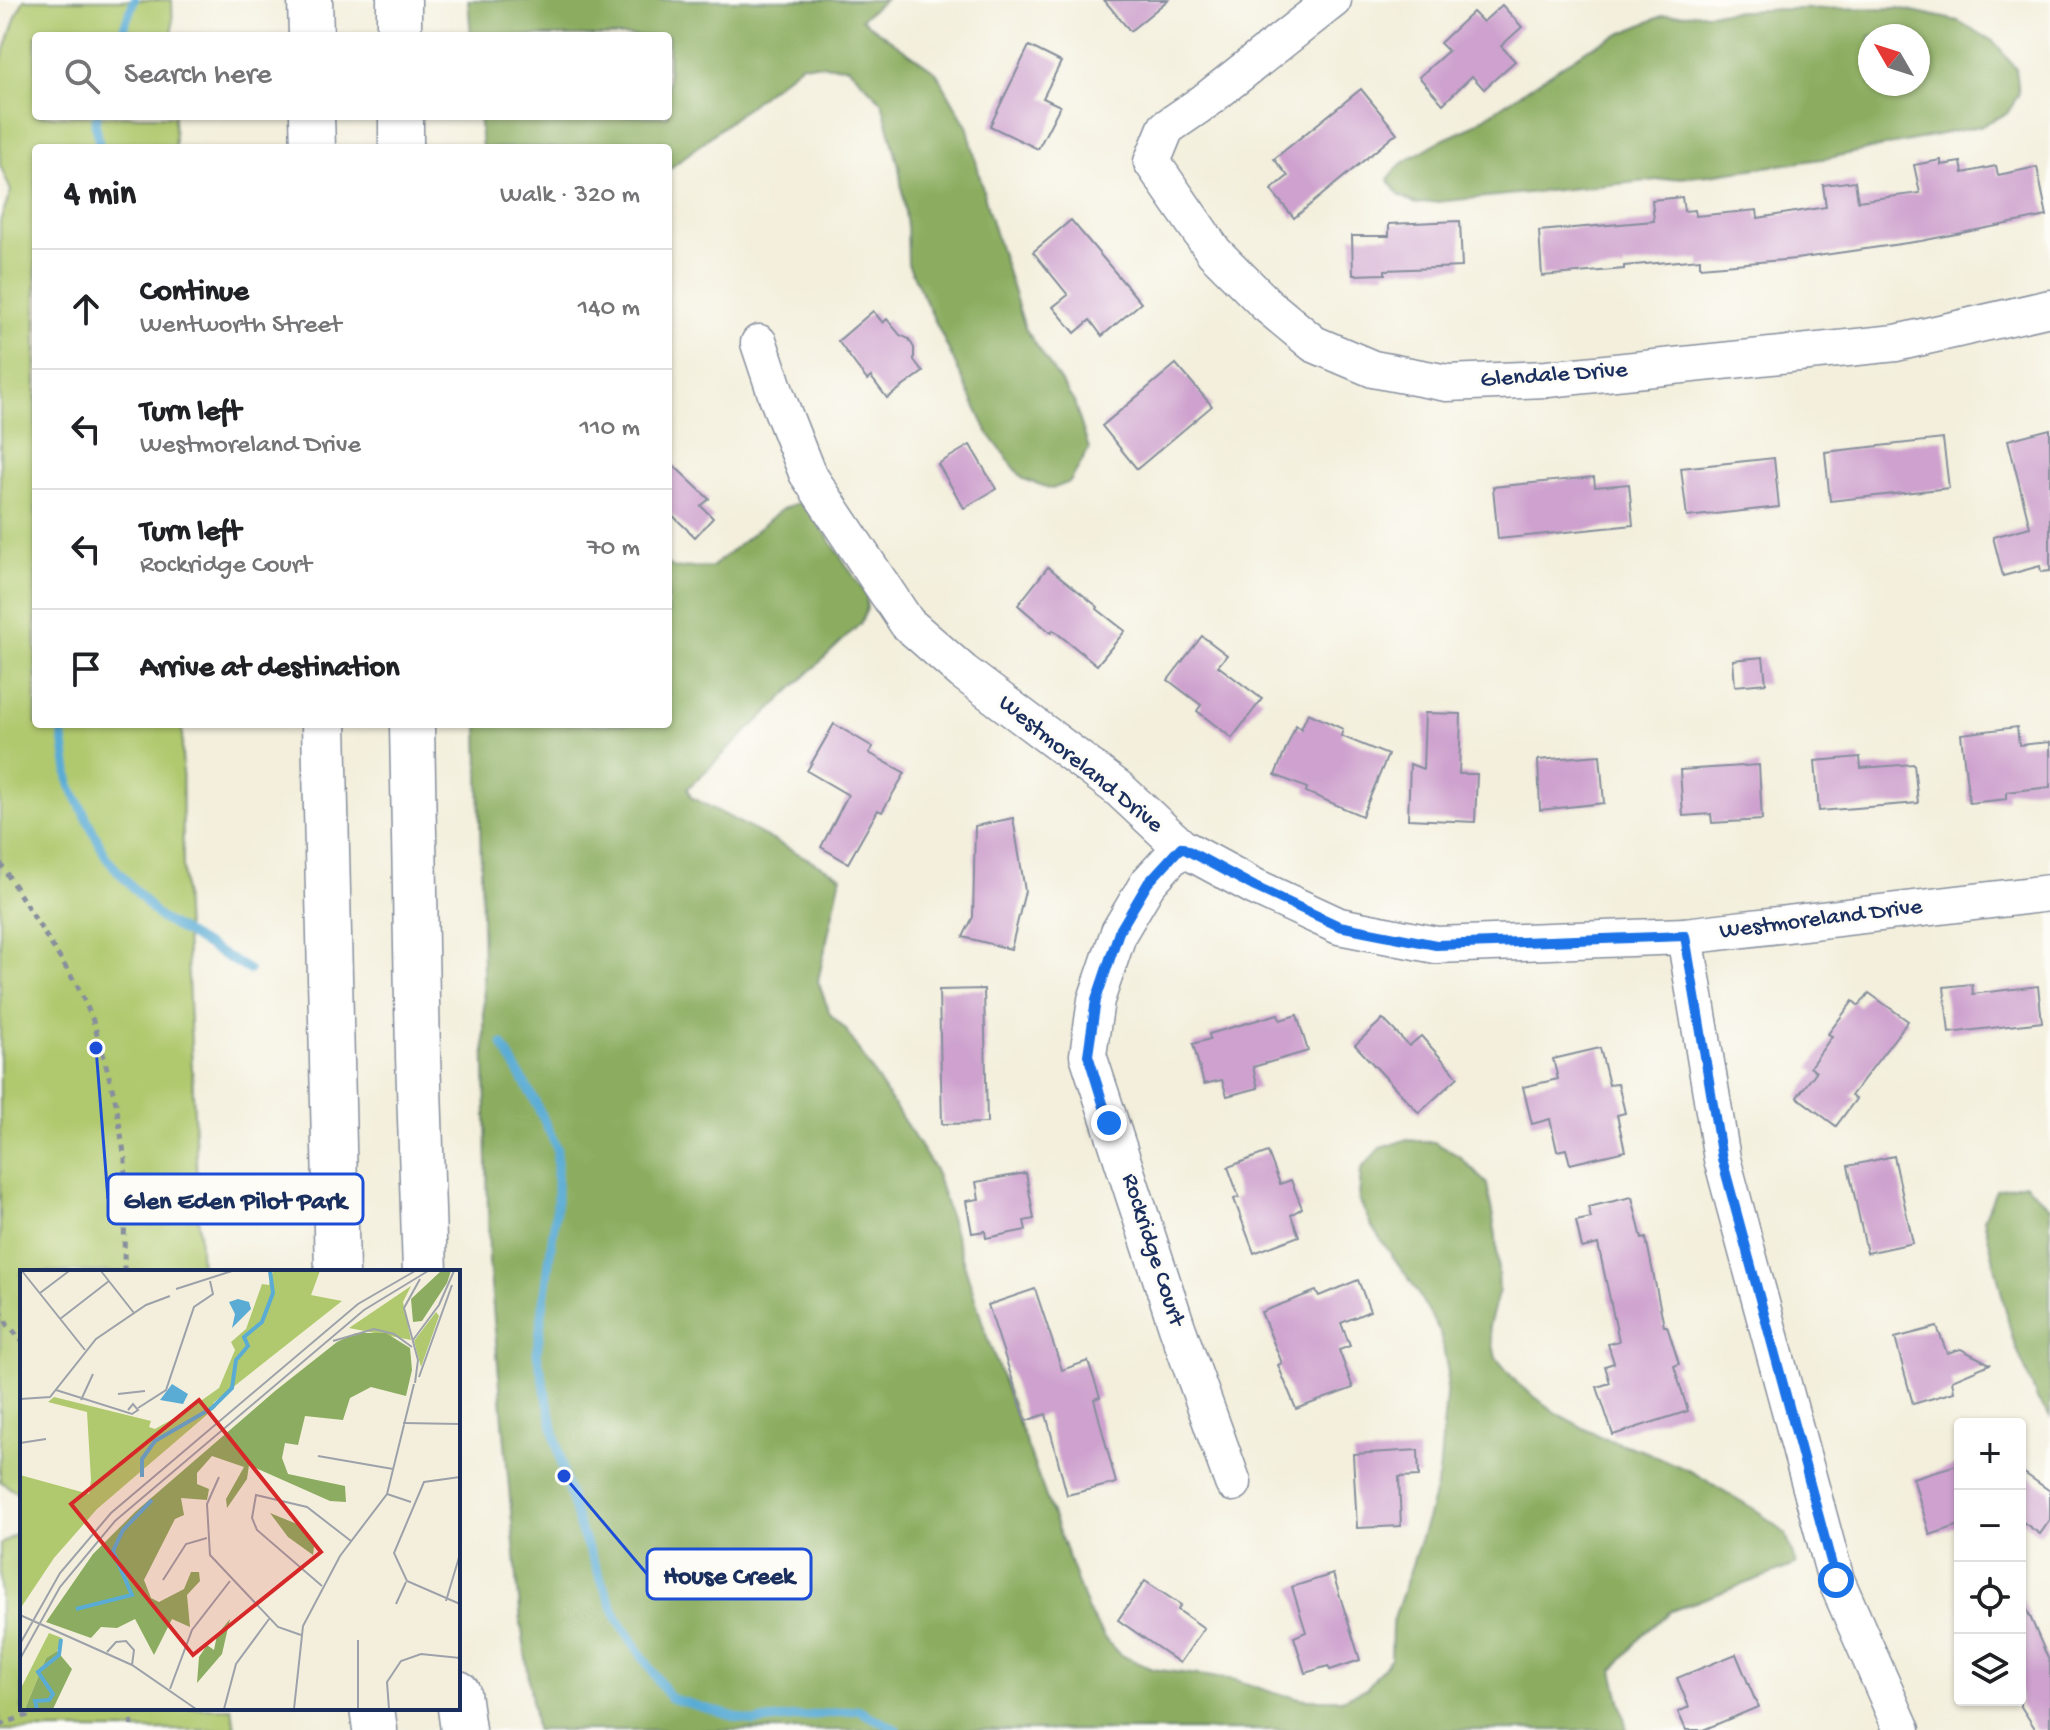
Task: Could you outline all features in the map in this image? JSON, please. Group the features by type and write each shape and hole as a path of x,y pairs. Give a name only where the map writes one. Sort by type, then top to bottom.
{"highway":[{"path":"310,0 311,32"},
{"path":"399,0 399,32"},
{"path":"312,120 313,144"},
{"path":"401,120 401,144"},
{"path":"324,728 337,1270"},
{"path":"412,728 425,1270"},
{"path":"460,1708 463,1730"},
{"path":"372,1710 375,1730"}],"street":[{"name":"Glendale Drive","path":"1333,0 1204,102 1166,128 1152,162 1214,252 1267,305 1314,344 1373,369 1447,383 1547,379 1896,343 2050,308"},
{"name":"Westmoreland Drive","path":"759,343 807,473 907,623 963,672 1119,789 1181,847 1255,887 1339,926 1436,945 1685,936 2050,893"},
{"name":"Rockridge Court","path":"1181,847 1148,883 1119,932 1096,1000 1088,1055 1177,1327 1233,1483"},
{"path":"1685,936 1722,1159 1836,1580 1902,1730"}],"path":[{"path":"0,863 78,987 102,1050 116,1103 125,1159 124,1270"},
{"path":"0,1310 20,1339"},
{"path":"0,1321 8,1325"},
{"path":"0,1725 41,1710"},
{"path":"131,1710 132,1730"}],"green space":[{"path":"24,0 172,0 173,32 32,32 32,120 174,120 175,144 32,144 32,728 182,728 183,866 201,1270 20,1270 20,1495 0,1481 0,221 11,191 0,165 0,65"},
{"path":"468,0 885,0 861,19 936,72 968,128 988,210 1025,328 1074,402 1089,449 1070,482 1052,489 1023,479 988,433 908,264 907,227 899,167 882,102 848,67 802,64 672,167 672,144 482,144 479,120 672,120 672,32 471,32"},
{"path":"1899,8 1958,21 1993,41 2016,69 2019,93 2008,113 1980,126 1829,158 1709,175 1416,204 1399,195 1388,179 1399,166 1414,156 1467,129 1589,48 1664,15 1783,9"},
{"path":"797,503 808,507 866,595 867,609 860,624 688,788 691,797 841,876 818,981 830,1014 846,1030 935,1170 987,1337 1088,1611 1105,1639 1119,1654 1152,1669 1236,1680 1274,1693 1306,1699 1341,1699 1366,1689 1391,1658 1392,1625 1439,1475 1448,1373 1440,1332 1413,1285 1372,1227 1359,1200 1361,1169 1380,1148 1405,1140 1434,1142 1459,1156 1487,1184 1496,1235 1499,1290 1489,1326 1496,1358 1518,1384 1556,1413 1600,1437 1644,1451 1694,1473 1759,1512 1786,1534 1796,1565 1671,1611 1643,1634 1613,1670 1627,1730 536,1730 521,1623 489,1263 478,728 672,728 672,566 712,567 782,509"},
{"path":"2025,1183 2050,1207 2050,1417 2038,1401 2012,1337 1984,1219 1996,1190"},
{"path":"20,1530 20,1710 232,1710 235,1730 0,1730 0,1545"}],"building":[{"path":"1104,0 1168,0 1130,31"},
{"path":"1502,5 1522,27 1501,46 1515,61 1484,89 1472,76 1443,104 1419,77 1448,51 1440,43 1473,12 1483,22"},
{"path":"1029,46 1061,62 1043,98 1060,106 1038,149 990,126"},
{"path":"1361,89 1397,133 1294,218 1271,190 1288,176 1274,159"},
{"path":"1941,160 1941,165 1961,162 1963,173 1996,166 1998,175 2037,167 2047,216 1921,241 1796,259 1700,267 1700,259 1542,276 1539,231 1654,221 1652,200 1682,197 1684,211 1695,210 1696,216 1757,210 1758,218 1826,207 1823,185 1855,181 1858,201 1920,193 1914,165"},
{"path":"1071,220 1141,303 1102,336 1090,320 1075,333 1053,307 1068,295 1033,252"},
{"path":"1460,221 1462,267 1385,270 1385,274 1353,275 1352,236 1389,236 1389,224"},
{"path":"873,311 883,323 887,319 900,335 909,339 914,348 914,360 923,372 887,398 871,377 867,380 838,341"},
{"path":"1176,364 1212,406 1137,469 1102,426"},
{"path":"2050,429 2050,571 2041,572 2040,566 2003,576 1993,537 2030,527 2008,440"},
{"path":"1943,439 1949,488 1830,501 1825,452"},
{"path":"970,445 996,489 964,508 938,464"},
{"path":"1774,458 1779,507 1687,517 1681,468"},
{"path":"672,464 709,499 701,506 713,518 695,537 672,515"},
{"path":"1594,477 1595,487 1629,484 1633,525 1498,539 1493,487"},
{"path":"1048,567 1125,631 1097,665 1018,605"},
{"path":"1202,636 1227,655 1218,666 1262,699 1232,738 1197,711 1201,705 1168,680"},
{"path":"1763,657 1766,683 1735,686 1733,660"},
{"path":"1308,713 1343,729 1341,736 1388,755 1362,816 1275,775 1296,725 1301,729"},
{"path":"1425,713 1461,714 1459,774 1477,774 1475,822 1408,819 1410,764 1423,769"},
{"path":"834,724 873,747 869,753 905,773 882,812 878,810 848,863 821,847 848,795 807,771"},
{"path":"2017,727 2019,745 2050,742 2050,787 2007,792 2007,799 1969,803 1961,734"},
{"path":"1600,755 1604,803 1540,810 1538,760"},
{"path":"1860,757 1861,768 1914,764 1918,803 1819,811 1815,761"},
{"path":"1759,765 1762,820 1712,823 1711,814 1683,816 1680,770"},
{"path":"1013,818 1025,891 1011,949 963,937 973,917 975,826"},
{"path":"1972,984 1973,994 2038,986 2042,1022 1949,1033 1944,987"},
{"path":"984,989 987,1123 942,1124 939,990"},
{"path":"1869,993 1908,1021 1851,1096 1856,1099 1836,1126 1797,1097 1816,1072 1810,1067 1832,1036 1828,1034 1853,1001 1859,1006"},
{"path":"1278,1014 1280,1020 1297,1015 1308,1051 1253,1067 1258,1088 1227,1096 1222,1080 1204,1084 1193,1044 1210,1039 1209,1034"},
{"path":"1383,1019 1409,1046 1421,1036 1458,1077 1419,1113 1355,1045"},
{"path":"1600,1048 1609,1085 1618,1083 1625,1113 1617,1115 1625,1151 1570,1164 1566,1149 1557,1151 1550,1119 1532,1124 1523,1087 1558,1079 1553,1059"},
{"path":"1268,1152 1280,1184 1291,1180 1302,1208 1291,1215 1299,1236 1254,1253 1234,1199 1239,1197 1228,1167"},
{"path":"1894,1156 1913,1243 1867,1253 1848,1166"},
{"path":"1026,1173 1034,1219 1024,1221 1026,1230 986,1238 985,1231 972,1233 966,1201 979,1199 976,1182"},
{"path":"1632,1197 1642,1239 1646,1238 1664,1326 1667,1326 1679,1364 1674,1366 1688,1411 1613,1435 1597,1387 1610,1383 1605,1366 1614,1363 1608,1344 1619,1341 1598,1244 1582,1248 1576,1221 1591,1218 1588,1207"},
{"path":"1358,1280 1370,1311 1341,1323 1350,1346 1339,1350 1353,1388 1296,1409 1278,1365 1282,1363 1261,1312 1316,1291 1319,1296"},
{"path":"1035,1289 1062,1370 1088,1361 1100,1397 1094,1399 1116,1483 1067,1495 1046,1414 1026,1421 988,1305"},
{"path":"1937,1327 1947,1353 1961,1349 1990,1364 1952,1380 1954,1392 1913,1404 1895,1338"},
{"path":"1418,1450 1419,1476 1399,1477 1401,1526 1357,1528 1353,1454"},
{"path":"1954,1466 1954,1527 1930,1535 1913,1478"},
{"path":"2026,1474 2050,1491 2050,1520 2040,1534 2026,1524"},
{"path":"1333,1574 1360,1660 1330,1670 1328,1666 1305,1673 1294,1637 1306,1632 1292,1587"},
{"path":"1145,1581 1181,1605 1178,1610 1204,1628 1180,1663 1118,1620"},
{"path":"2026,1607 2050,1663 2050,1730 2036,1730 2021,1706 2026,1706"},
{"path":"1736,1654 1758,1707 1703,1730 1686,1730 1678,1712 1689,1707 1677,1678"}],"waterway":[{"path":"122,32 134,0"},
{"path":"96,120 99,144"},
{"path":"62,728 70,785 107,859 160,918 249,970"},
{"path":"502,1044 535,1101 557,1148 557,1202 537,1353 564,1476 580,1529 618,1620 670,1698 753,1722 858,1710 897,1730"}],"place":[{"name":"Glen Eden Pilot Park","path":"96,1048"},
{"name":"House Creek","path":"564,1476"}],"route":[{"path":"1109,1123 1088,1055 1096,1000 1119,932 1148,883 1181,847 1255,887 1339,926 1436,945 1685,936 1722,1159 1836,1580"}]}
